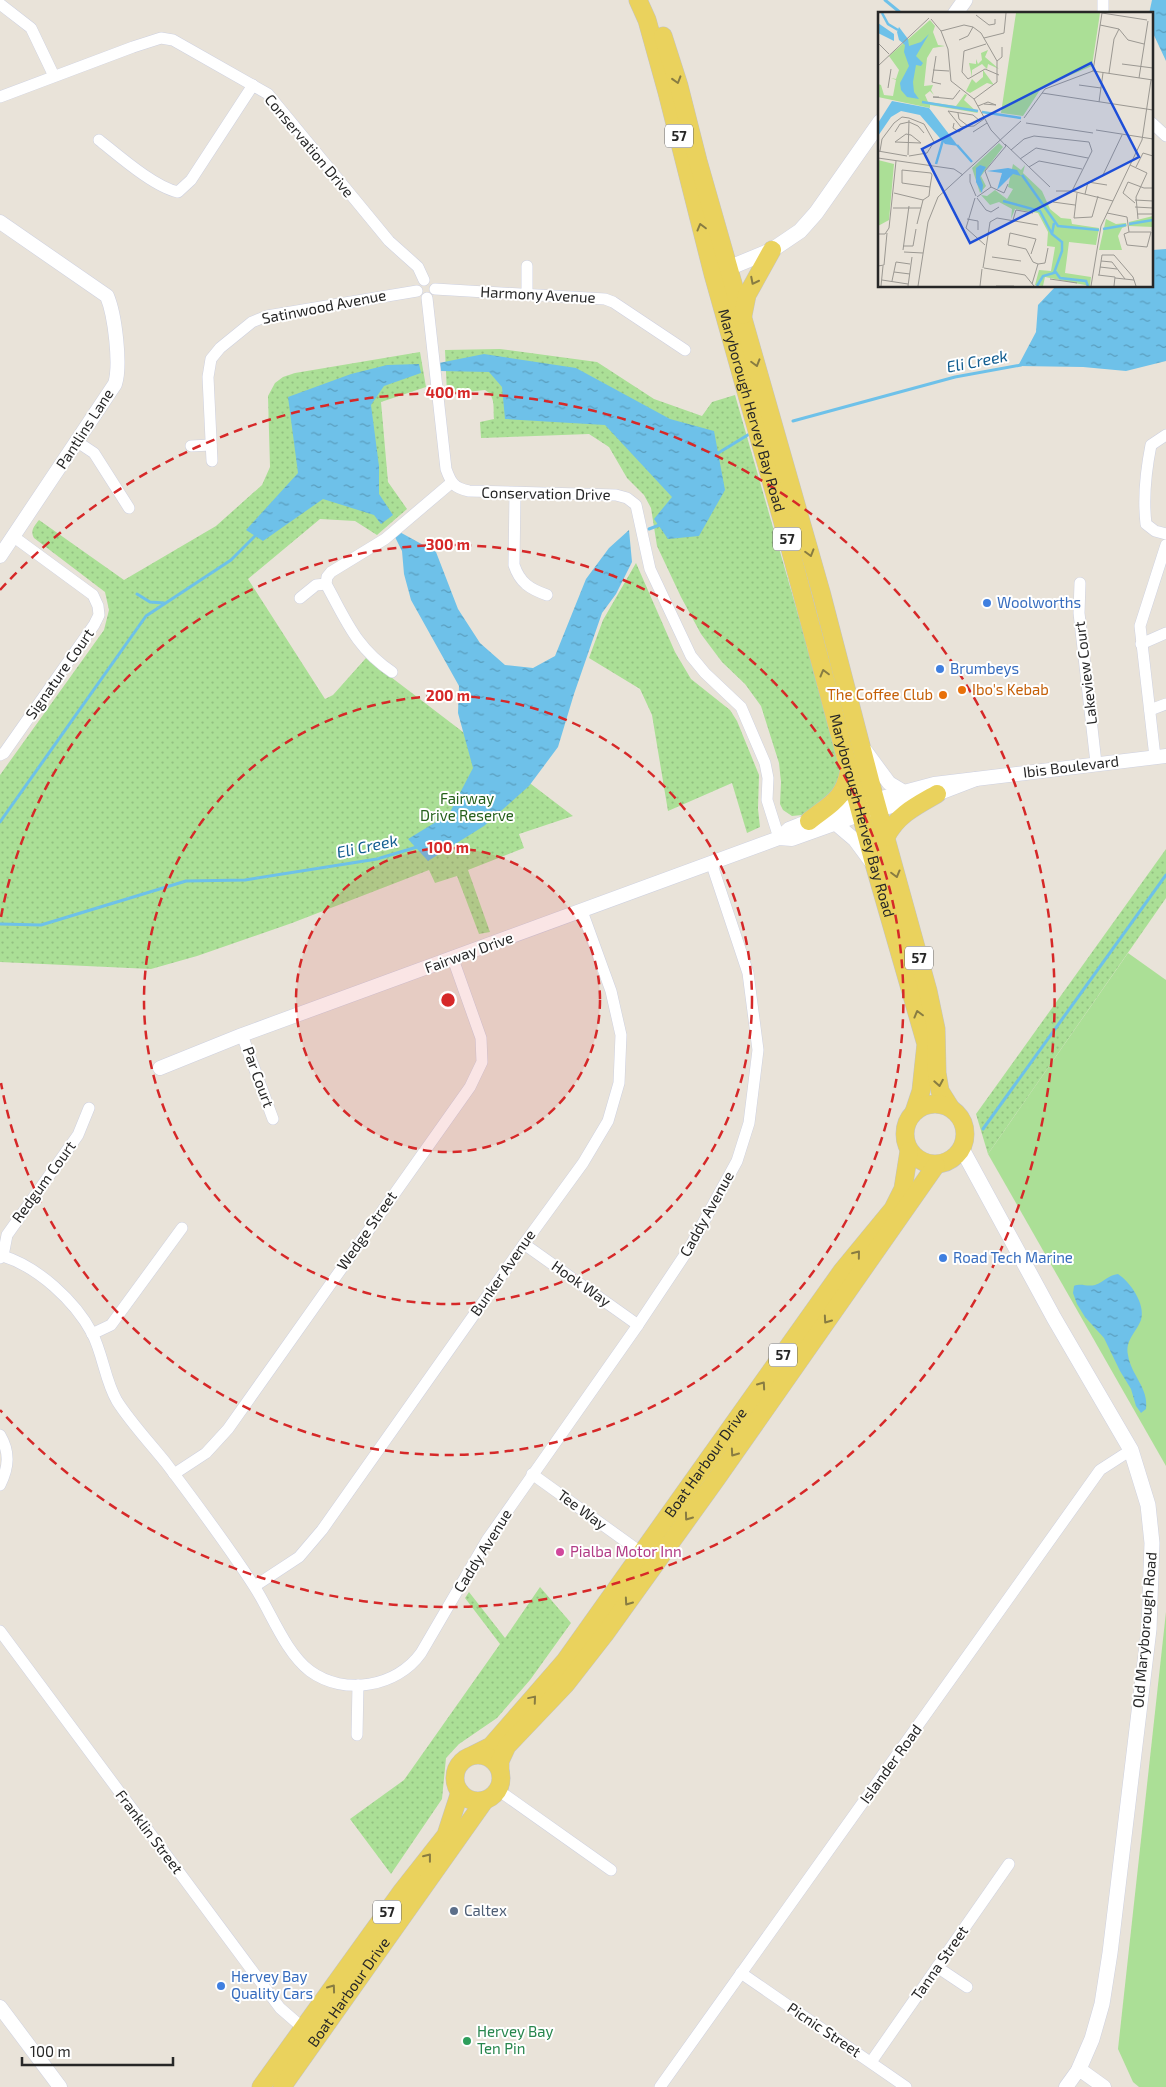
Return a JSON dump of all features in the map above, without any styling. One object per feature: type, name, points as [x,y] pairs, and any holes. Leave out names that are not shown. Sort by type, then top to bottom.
[{"type":"main road","name":"Maryborough Hervey Bay Road","points":[[638,0],[647,20],[721,272],[850,769],[886,837],[928,991],[936,1029],[937,1073],[940,1091],[950,1107]]},
{"type":"main road","name":"Maryborough Hervey Bay Road","points":[[651,0],[679,86],[698,161],[721,272],[742,316],[813,565],[861,744],[875,867],[926,1044],[921,1090],[914,1112]]},
{"type":"main road","points":[[956,12],[965,0]]},
{"type":"main road","points":[[721,272],[772,250],[800,231],[816,213],[878,125]]},
{"type":"main road","points":[[742,316],[747,295],[772,250]]},
{"type":"main road","points":[[809,821],[841,796],[846,786],[850,769]]},
{"type":"main road","points":[[886,837],[897,819],[911,808],[937,794]]},
{"type":"main road","points":[[914,1112],[932,1104],[950,1107]]},
{"type":"main road","name":"57","points":[[936,1166],[953,1160],[962,1149],[966,1132],[961,1117],[950,1107]]},
{"type":"main road","name":"57","points":[[909,1151],[905,1139],[907,1124],[914,1112]]},
{"type":"main road","name":"Old Maryborough Road","points":[[962,1149],[1054,1318],[1131,1450],[1148,1505],[1152,1543],[1149,1628],[1110,1953],[1102,2004],[1092,2039],[1079,2069]]},
{"type":"main road","points":[[909,1151],[921,1162],[936,1166]]},
{"type":"main road","name":"Boat Harbour Drive","points":[[500,1770],[500,1761],[508,1746],[566,1684],[605,1634],[649,1558],[842,1271],[893,1209],[903,1189],[909,1151]]},
{"type":"main road","name":"Boat Harbour Drive","points":[[473,1755],[491,1746],[525,1709],[717,1478],[936,1166]]},
{"type":"main road","points":[[473,1755],[489,1757],[500,1770]]},
{"type":"main road","name":"57","points":[[460,1792],[456,1783],[456,1773],[464,1760],[473,1755]]},
{"type":"main road","name":"57","points":[[491,1795],[501,1781],[500,1770]]},
{"type":"main road","points":[[460,1792],[469,1799],[491,1795]]},
{"type":"main road","name":"Boat Harbour Drive","points":[[261,2087],[402,1890],[446,1835],[460,1792]]},
{"type":"main road","name":"Boat Harbour Drive","points":[[282,2087],[491,1795]]},
{"type":"main road","points":[[294,2070],[303,2028],[318,2023],[349,1992]]},
{"type":"street","points":[[0,4],[31,28],[54,76]]},
{"type":"street","name":"Conservation Drive","points":[[0,97],[162,38],[172,40],[268,94],[389,241],[418,267],[424,280]]},
{"type":"street","points":[[99,140],[158,183],[178,192],[191,180],[253,85]]},
{"type":"street","points":[[1154,125],[1166,136]]},
{"type":"street","name":"Pantlins Lane","points":[[0,222],[107,296],[111,306],[117,376],[114,384],[0,556]]},
{"type":"street","points":[[527,266],[527,293]]},
{"type":"street","points":[[392,672],[370,656],[356,639],[326,584],[327,577],[331,572],[385,539],[451,483],[446,469],[431,294],[432,282],[424,280],[418,284],[417,291],[420,296],[431,294]]},
{"type":"street","name":"Satinwood Avenue","points":[[212,461],[208,377],[211,359],[220,348],[252,322],[267,316],[417,291]]},
{"type":"street","name":"Harmony Avenue","points":[[431,294],[527,293],[606,299],[685,350]]},
{"type":"street","points":[[1166,435],[1151,445],[1144,510],[1146,524],[1155,531],[1166,534]]},
{"type":"street","points":[[76,441],[94,453],[129,508]]},
{"type":"street","points":[[191,446],[211,445]]},
{"type":"street","name":"Conservation Drive","points":[[451,483],[460,490],[469,492],[616,495],[627,498],[636,505],[650,569],[691,656],[705,673],[742,707],[765,763],[768,778],[767,800],[779,838]]},
{"type":"street","points":[[515,493],[514,566],[517,576],[523,583],[547,595]]},
{"type":"street","name":"Signature Court","points":[[0,755],[29,720],[81,645],[99,615],[98,606],[93,595],[14,537]]},
{"type":"street","points":[[1161,757],[1150,710],[1140,626],[1163,563],[1166,545]]},
{"type":"street","name":"Lakeview Court","points":[[1080,583],[1079,614],[1096,764]]},
{"type":"street","points":[[300,598],[316,585],[326,584]]},
{"type":"street","points":[[1141,644],[1166,633]]},
{"type":"street","points":[[1150,710],[1166,704]]},
{"type":"street","points":[[861,744],[889,784],[904,792]]},
{"type":"street","name":"Ibis Boulevard","points":[[869,807],[904,792],[934,784],[1161,757]]},
{"type":"street","name":"Ibis Boulevard","points":[[869,807],[937,794],[976,779]]},
{"type":"street","name":"Fairway Drive","points":[[779,838],[792,839],[835,823],[869,807]]},
{"type":"street","name":"Fairway Drive","points":[[160,1068],[242,1035],[779,838],[789,829],[809,821],[869,807]]},
{"type":"street","points":[[835,823],[855,840],[875,867]]},
{"type":"street","name":"Caddy Avenue","points":[[2,1257],[19,1261],[66,1296],[92,1334],[116,1400],[174,1474],[255,1586],[296,1657],[311,1671],[334,1682],[358,1685],[378,1683],[395,1677],[414,1663],[486,1540],[638,1325],[690,1247],[737,1161],[749,1123],[758,1050],[748,973],[711,862]]},
{"type":"street","name":"Bunker Avenue","points":[[255,1586],[299,1557],[322,1530],[588,1155],[608,1121],[619,1084],[621,1036],[611,991],[582,911]]},
{"type":"street","name":"Wedge Street","points":[[174,1474],[206,1453],[228,1429],[470,1087],[482,1062],[482,1038],[453,959]]},
{"type":"street","name":"Par Court","points":[[242,1035],[273,1119]]},
{"type":"street","name":"Redgum Court","points":[[2,1257],[7,1235],[78,1135],[89,1108]]},
{"type":"street","points":[[92,1334],[111,1325],[182,1228]]},
{"type":"street","name":"Hook Way","points":[[524,1244],[638,1325]]},
{"type":"street","points":[[0,1435],[6,1445],[8,1463],[0,1485]]},
{"type":"street","name":"Islander Road","points":[[660,2087],[1100,1470],[1131,1450]]},
{"type":"street","name":"Tee Way","points":[[532,1474],[649,1558]]},
{"type":"street","name":"Franklin Street","points":[[0,1632],[280,2008],[303,2028]]},
{"type":"street","points":[[357,1735],[358,1685]]},
{"type":"street","points":[[491,1795],[611,1870]]},
{"type":"street","name":"Tanna Street","points":[[872,2062],[1008,1864]]},
{"type":"street","points":[[937,1967],[967,1987]]},
{"type":"street","name":"Picnic Street","points":[[741,1973],[906,2087]]},
{"type":"street","points":[[0,2007],[60,2087]]},
{"type":"street","points":[[1079,2069],[1104,2087]]},
{"type":"street","name":"Old Maryborough Road","points":[[1066,2087],[1079,2069]]},
{"type":"green space","points":[[500,349],[597,362],[654,399],[702,416],[712,402],[735,395],[841,764],[841,784],[811,814],[792,816],[783,810],[780,804],[781,782],[779,763],[761,706],[745,684],[722,662],[701,634],[657,546],[651,508],[644,495],[627,478],[609,447],[589,434],[481,438],[480,422],[494,419],[493,403],[489,393],[485,390],[447,394],[445,350]]},
{"type":"green space","name":"Fairway Drive Reserve","points":[[420,352],[426,387],[381,402],[388,482],[407,509],[377,535],[355,521],[320,519],[248,579],[325,699],[333,695],[366,658],[573,816],[519,834],[524,848],[468,870],[490,932],[479,934],[457,876],[435,883],[429,870],[292,923],[197,956],[151,969],[0,962],[0,775],[104,630],[109,610],[105,592],[34,538],[33,531],[36,524],[39,520],[124,580],[216,526],[262,485],[270,467],[268,396],[275,383],[283,377],[295,373]]},
{"type":"green space","points":[[636,563],[675,652],[691,679],[730,710],[737,721],[759,775],[758,809],[760,827],[747,833],[732,783],[668,811],[652,715],[640,689],[589,658],[603,620]]},
{"type":"green space","points":[[1166,849],[1166,898],[988,1154],[976,1114]]},
{"type":"green space","points":[[1128,953],[1166,980],[1166,1466],[988,1154]]},
{"type":"green space","points":[[540,1587],[571,1623],[530,1680],[497,1718],[459,1744],[446,1758],[442,1799],[391,1874],[350,1819],[404,1780],[500,1644],[465,1598],[469,1592],[505,1638]]},
{"type":"green space","points":[[1166,1612],[1166,2087],[1139,2087],[1133,2082],[1118,2049]]},
{"type":"water","points":[[1152,0],[1166,0],[1166,61],[1154,35],[1154,12],[1149,12]]},
{"type":"water","points":[[1166,249],[1166,361],[1126,371],[1083,367],[1018,366],[1036,332],[1038,305],[1054,288],[1154,288],[1154,250]]},
{"type":"water","points":[[484,354],[576,368],[670,419],[714,431],[725,490],[699,536],[668,539],[654,519],[672,497],[605,425],[505,419],[502,387],[489,372],[440,371],[439,363]]},
{"type":"water","points":[[419,364],[421,373],[384,386],[371,405],[379,466],[379,494],[393,515],[381,524],[374,515],[323,499],[263,541],[246,530],[298,473],[288,397],[351,374],[387,365]]},
{"type":"water","points":[[396,530],[436,552],[458,609],[480,643],[505,665],[533,668],[555,656],[586,579],[609,548],[629,530],[632,562],[616,594],[602,613],[558,747],[529,786],[484,826],[428,861],[408,839],[449,814],[473,768],[458,713],[459,686],[411,600],[404,574],[402,551],[393,533]]},
{"type":"water","points":[[1118,1274],[1132,1288],[1141,1307],[1141,1320],[1129,1341],[1127,1350],[1132,1369],[1145,1395],[1146,1409],[1141,1413],[1136,1406],[1131,1389],[1104,1338],[1085,1317],[1073,1293],[1074,1286],[1095,1285]]},
{"type":"waterway","points":[[885,0],[900,12]]},
{"type":"waterway","name":"Eli Creek","points":[[793,421],[955,377],[1021,365]]},
{"type":"waterway","name":"Eli Creek","points":[[715,455],[751,433]]},
{"type":"waterway","name":"Eli Creek","points":[[649,529],[662,524]]},
{"type":"waterway","points":[[0,822],[146,616],[231,560],[255,536]]},
{"type":"waterway","points":[[137,594],[150,602],[164,603]]},
{"type":"waterway","name":"Eli Creek","points":[[0,924],[41,925],[186,881],[245,880],[377,859],[417,847]]},
{"type":"waterway","points":[[983,1129],[1166,875]]},
{"type":"place","name":"Woolworths","points":[[987,603]]},
{"type":"place","name":"Brumbeys","points":[[940,669]]},
{"type":"place","name":"Ibo's Kebab","points":[[962,690]]},
{"type":"place","name":"The Coffee Club","points":[[943,695]]},
{"type":"place","name":"Road Tech Marine","points":[[943,1258]]},
{"type":"place","name":"Pialba Motor Inn","points":[[560,1552]]},
{"type":"place","name":"Caltex","points":[[454,1911]]},
{"type":"place","name":"Hervey Bay Quality Cars","points":[[221,1986]]},
{"type":"place","name":"Hervey Bay Ten Pin","points":[[467,2041]]}]
